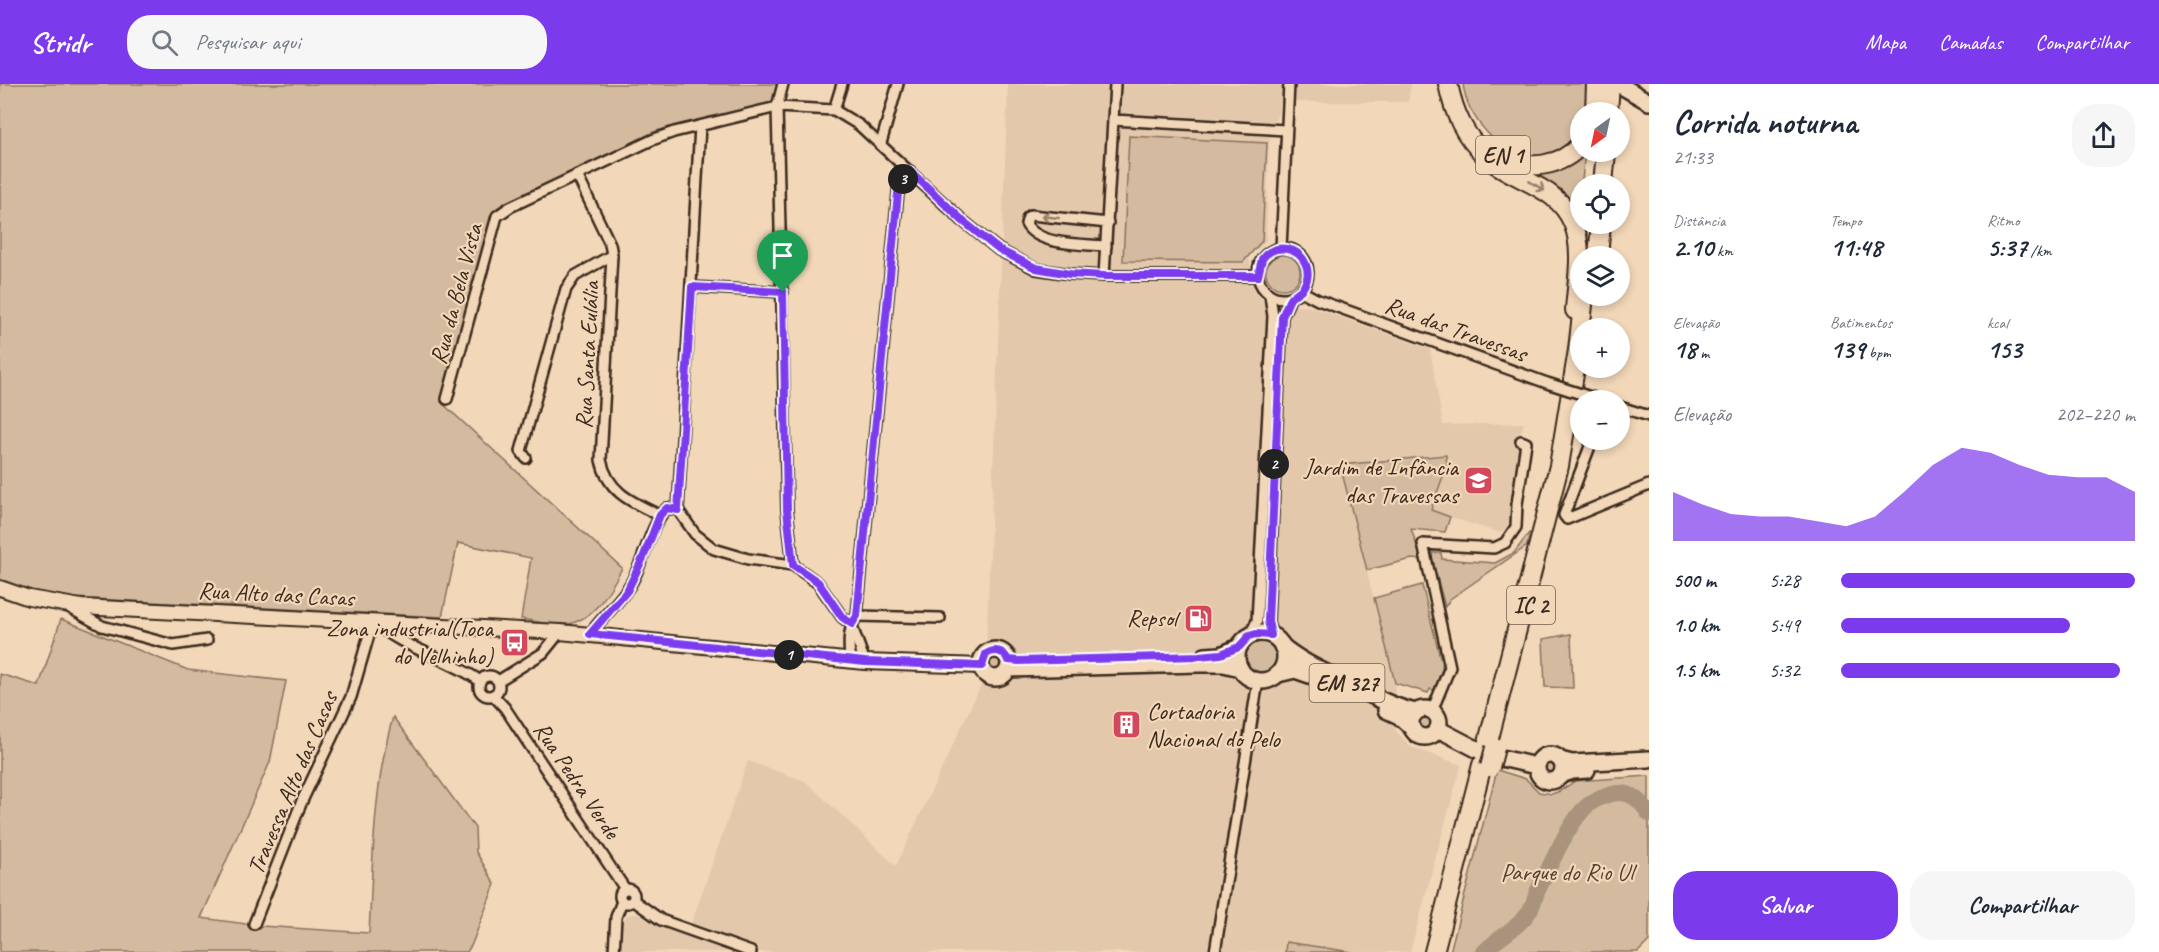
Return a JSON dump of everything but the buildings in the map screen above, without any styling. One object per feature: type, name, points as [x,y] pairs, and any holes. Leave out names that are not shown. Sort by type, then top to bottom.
[{"type":"highway","name":"EN 1","points":[[1448,84],[1453,108],[1465,132],[1487,157],[1557,200],[1574,224],[1578,257],[1579,318]]},
{"type":"highway","name":"EN 1","points":[[1458,84],[1462,105],[1473,126],[1493,148],[1506,158],[1523,164],[1541,165],[1557,162],[1570,155]]},
{"type":"highway","name":"IC 2","points":[[1434,952],[1491,747],[1578,378]]},
{"type":"highway","name":"IC 2","points":[[1442,952],[1486,766]]},
{"type":"main road","points":[[1618,84],[1649,102]]},
{"type":"main road","name":"Rua Alto das Casas","points":[[0,588],[29,598],[65,605],[560,632],[850,661],[982,666]]},
{"type":"main road","points":[[1008,664],[1221,654],[1263,633],[1271,635]]},
{"type":"main road","name":"EM 327","points":[[1271,635],[1295,657],[1404,710],[1424,711]]},
{"type":"main road","points":[[1244,642],[1237,654],[1240,668],[1245,674],[1258,681]]},
{"type":"main road","name":"EM 327","points":[[1278,674],[1285,662],[1282,646]]},
{"type":"main road","points":[[982,666],[986,654],[994,650],[1003,652],[1008,664]]},
{"type":"main road","points":[[1008,664],[1224,664],[1240,668]]},
{"type":"main road","name":"EM 327","points":[[1258,681],[1295,670],[1312,675],[1399,716],[1411,727],[1415,735],[1424,738],[1432,736],[1438,729]]},
{"type":"main road","points":[[1424,711],[1439,721],[1438,729],[1488,755],[1536,766],[1538,774],[1547,781],[1555,780],[1560,767]]},
{"type":"main road","name":"EM 327","points":[[1411,727],[1411,718],[1424,711]]},
{"type":"main road","points":[[1560,767],[1572,763],[1649,759]]},
{"type":"main road","points":[[1560,767],[1573,771],[1649,767]]},
{"type":"street","points":[[783,84],[777,107],[787,510],[793,565]]},
{"type":"street","points":[[842,84],[834,110],[859,125],[881,143],[963,221],[999,250],[1036,268],[1070,274],[1104,276],[1258,276]]},
{"type":"street","points":[[881,143],[898,84]]},
{"type":"street","points":[[1104,276],[1115,84]]},
{"type":"street","points":[[1281,248],[1289,84]]},
{"type":"street","name":"Rua da Bela Vista","points":[[447,399],[497,216],[510,207],[652,140],[777,107],[834,110]]},
{"type":"street","points":[[1113,120],[1286,130]]},
{"type":"street","points":[[700,126],[678,510],[695,534],[714,549],[748,559],[793,565],[818,582],[842,617],[854,620],[940,618]]},
{"type":"street","points":[[850,661],[848,636],[854,620],[899,183],[910,171]]},
{"type":"street","name":"Rua Santa Eulália","points":[[577,175],[610,244],[612,255],[601,460],[604,473],[612,486],[627,499],[660,515]]},
{"type":"street","points":[[1106,246],[1062,243],[1035,233],[1026,224],[1031,215],[1108,223]]},
{"type":"street","points":[[1281,248],[1296,252],[1306,263],[1307,278],[1301,291],[1291,297],[1279,298],[1263,289],[1258,276],[1262,259],[1270,251],[1281,248]]},
{"type":"street","points":[[526,458],[521,451],[566,289],[575,276],[612,255]]},
{"type":"street","points":[[692,287],[783,292]]},
{"type":"street","name":"Rua das Travessas","points":[[1301,291],[1318,300],[1570,390]]},
{"type":"street","points":[[1244,642],[1257,621],[1273,316],[1270,295]]},
{"type":"street","points":[[1271,635],[1268,621],[1282,317],[1291,297]]},
{"type":"street","points":[[1630,410],[1649,416]]},
{"type":"street","points":[[1424,711],[1450,667],[1423,544],[1494,548],[1505,543],[1516,527],[1526,443],[1521,441]]},
{"type":"street","points":[[1589,450],[1564,515],[1567,519],[1649,485]]},
{"type":"street","points":[[590,634],[627,591],[660,515],[667,508],[678,510]]},
{"type":"street","points":[[65,605],[102,626],[150,640],[173,645],[207,639]]},
{"type":"street","points":[[854,620],[865,662]]},
{"type":"street","points":[[373,621],[384,632],[464,670],[480,681]]},
{"type":"street","name":"Travessa Alto das Casas","points":[[254,924],[302,801],[351,697],[373,621]]},
{"type":"street","points":[[498,681],[543,653],[560,632]]},
{"type":"street","points":[[490,675],[498,681],[498,691],[493,695],[483,694],[479,688],[484,676],[490,675]]},
{"type":"street","points":[[1215,952],[1258,681]]},
{"type":"street","name":"Rua Pedra Verde","points":[[493,695],[505,708],[625,889]]},
{"type":"street","points":[[614,952],[616,917],[622,901],[621,893],[625,889],[633,892],[633,900]]},
{"type":"street","points":[[622,901],[628,903],[633,900]]},
{"type":"street","points":[[633,900],[661,920],[751,952]]},
{"type":"shaded area","points":[[1008,84],[1411,84],[1408,102],[1281,102],[1269,143],[1266,241],[1249,257],[1254,289],[1267,305],[1312,307],[1430,349],[1443,425],[1524,423],[1516,446],[1522,448],[1515,496],[1509,509],[1511,517],[1508,528],[1500,533],[1431,511],[1447,465],[1446,455],[1340,465],[1395,683],[1394,729],[1411,747],[1461,765],[1410,952],[1352,952],[1287,942],[1285,952],[620,952],[621,922],[629,914],[638,914],[655,924],[687,936],[748,761],[805,781],[896,866],[983,681],[985,681]]},
{"type":"green space","points":[[0,84],[779,84],[772,103],[656,131],[498,207],[491,216],[441,402],[622,568],[601,602],[586,616],[568,624],[521,619],[531,558],[458,543],[442,617],[75,598],[28,590],[0,581]]},
{"type":"green space","points":[[1463,84],[1588,84],[1587,102],[1570,102],[1570,146],[1537,157],[1508,149],[1486,132],[1471,109]]},
{"type":"green space","points":[[1129,136],[1267,143],[1262,241],[1243,262],[1123,261]]},
{"type":"green space","points":[[1570,156],[1570,162],[1584,162],[1583,174],[1570,174],[1570,211],[1527,169]]},
{"type":"green space","points":[[1283,255],[1295,260],[1300,272],[1295,284],[1283,289],[1271,284],[1266,272],[1271,260]]},
{"type":"green space","points":[[1446,455],[1447,465],[1431,510],[1450,517],[1445,532],[1411,529],[1422,560],[1412,559],[1367,570],[1340,465]]},
{"type":"green space","points":[[1529,533],[1527,546],[1450,599],[1445,607],[1432,553],[1441,553],[1442,559],[1495,563],[1514,553]]},
{"type":"green space","points":[[1422,585],[1440,657],[1443,657],[1442,670],[1434,690],[1430,689],[1428,693],[1395,683],[1374,598]]},
{"type":"green space","points":[[61,619],[188,670],[286,681],[270,762],[201,918],[261,926],[369,933],[373,851],[381,770],[393,717],[475,828],[476,852],[495,884],[467,952],[0,952],[0,674],[39,686]]},
{"type":"green space","points":[[1571,634],[1573,688],[1545,687],[1543,639]]},
{"type":"green space","points":[[1261,640],[1273,645],[1278,657],[1273,669],[1261,674],[1249,669],[1244,657],[1249,645]]},
{"type":"green space","points":[[993,657],[999,657],[1004,665],[1002,671],[993,673],[988,668],[988,662]]},
{"type":"green space","points":[[1425,716],[1433,724],[1425,732],[1417,724]]},
{"type":"green space","points":[[1547,759],[1553,759],[1557,766],[1553,773],[1547,773],[1543,769],[1543,763]]},
{"type":"green space","name":"Parque do Rio Ul","points":[[1497,770],[1526,779],[1539,792],[1552,794],[1575,781],[1649,776],[1649,941],[1638,952],[1450,952]]},
{"type":"green space","points":[[1286,942],[1352,952],[1285,952]]},
{"type":"waterway","points":[[1484,952],[1529,912],[1566,834],[1587,806],[1605,796],[1624,793],[1638,800],[1649,814]]},
{"type":"place","name":"Jardim de Infância das Travessas","points":[[1479,481]]},
{"type":"place","name":"Repsol","points":[[1198,618]]},
{"type":"place","name":"Zona industrial(Toca do Velhinho)","points":[[514,642]]},
{"type":"place","name":"Cortadoria Nacional do Pelo","points":[[1126,725]]},
{"type":"route","points":[[910,171],[963,221],[999,250],[1036,268],[1070,274],[1104,276],[1258,276],[1259,264],[1270,251],[1281,248],[1296,252],[1306,263],[1308,273],[1304,288],[1291,297],[1282,317],[1268,621],[1271,635],[1263,633],[1249,636],[1239,647],[1221,654],[1199,656],[1019,661],[1008,660],[1003,652],[994,650],[983,657],[982,666],[865,662],[590,634],[627,591],[660,515],[667,508],[678,510],[692,287],[783,292],[787,510],[793,565],[818,582],[842,617],[852,624],[857,616],[899,183],[910,171]]}]
